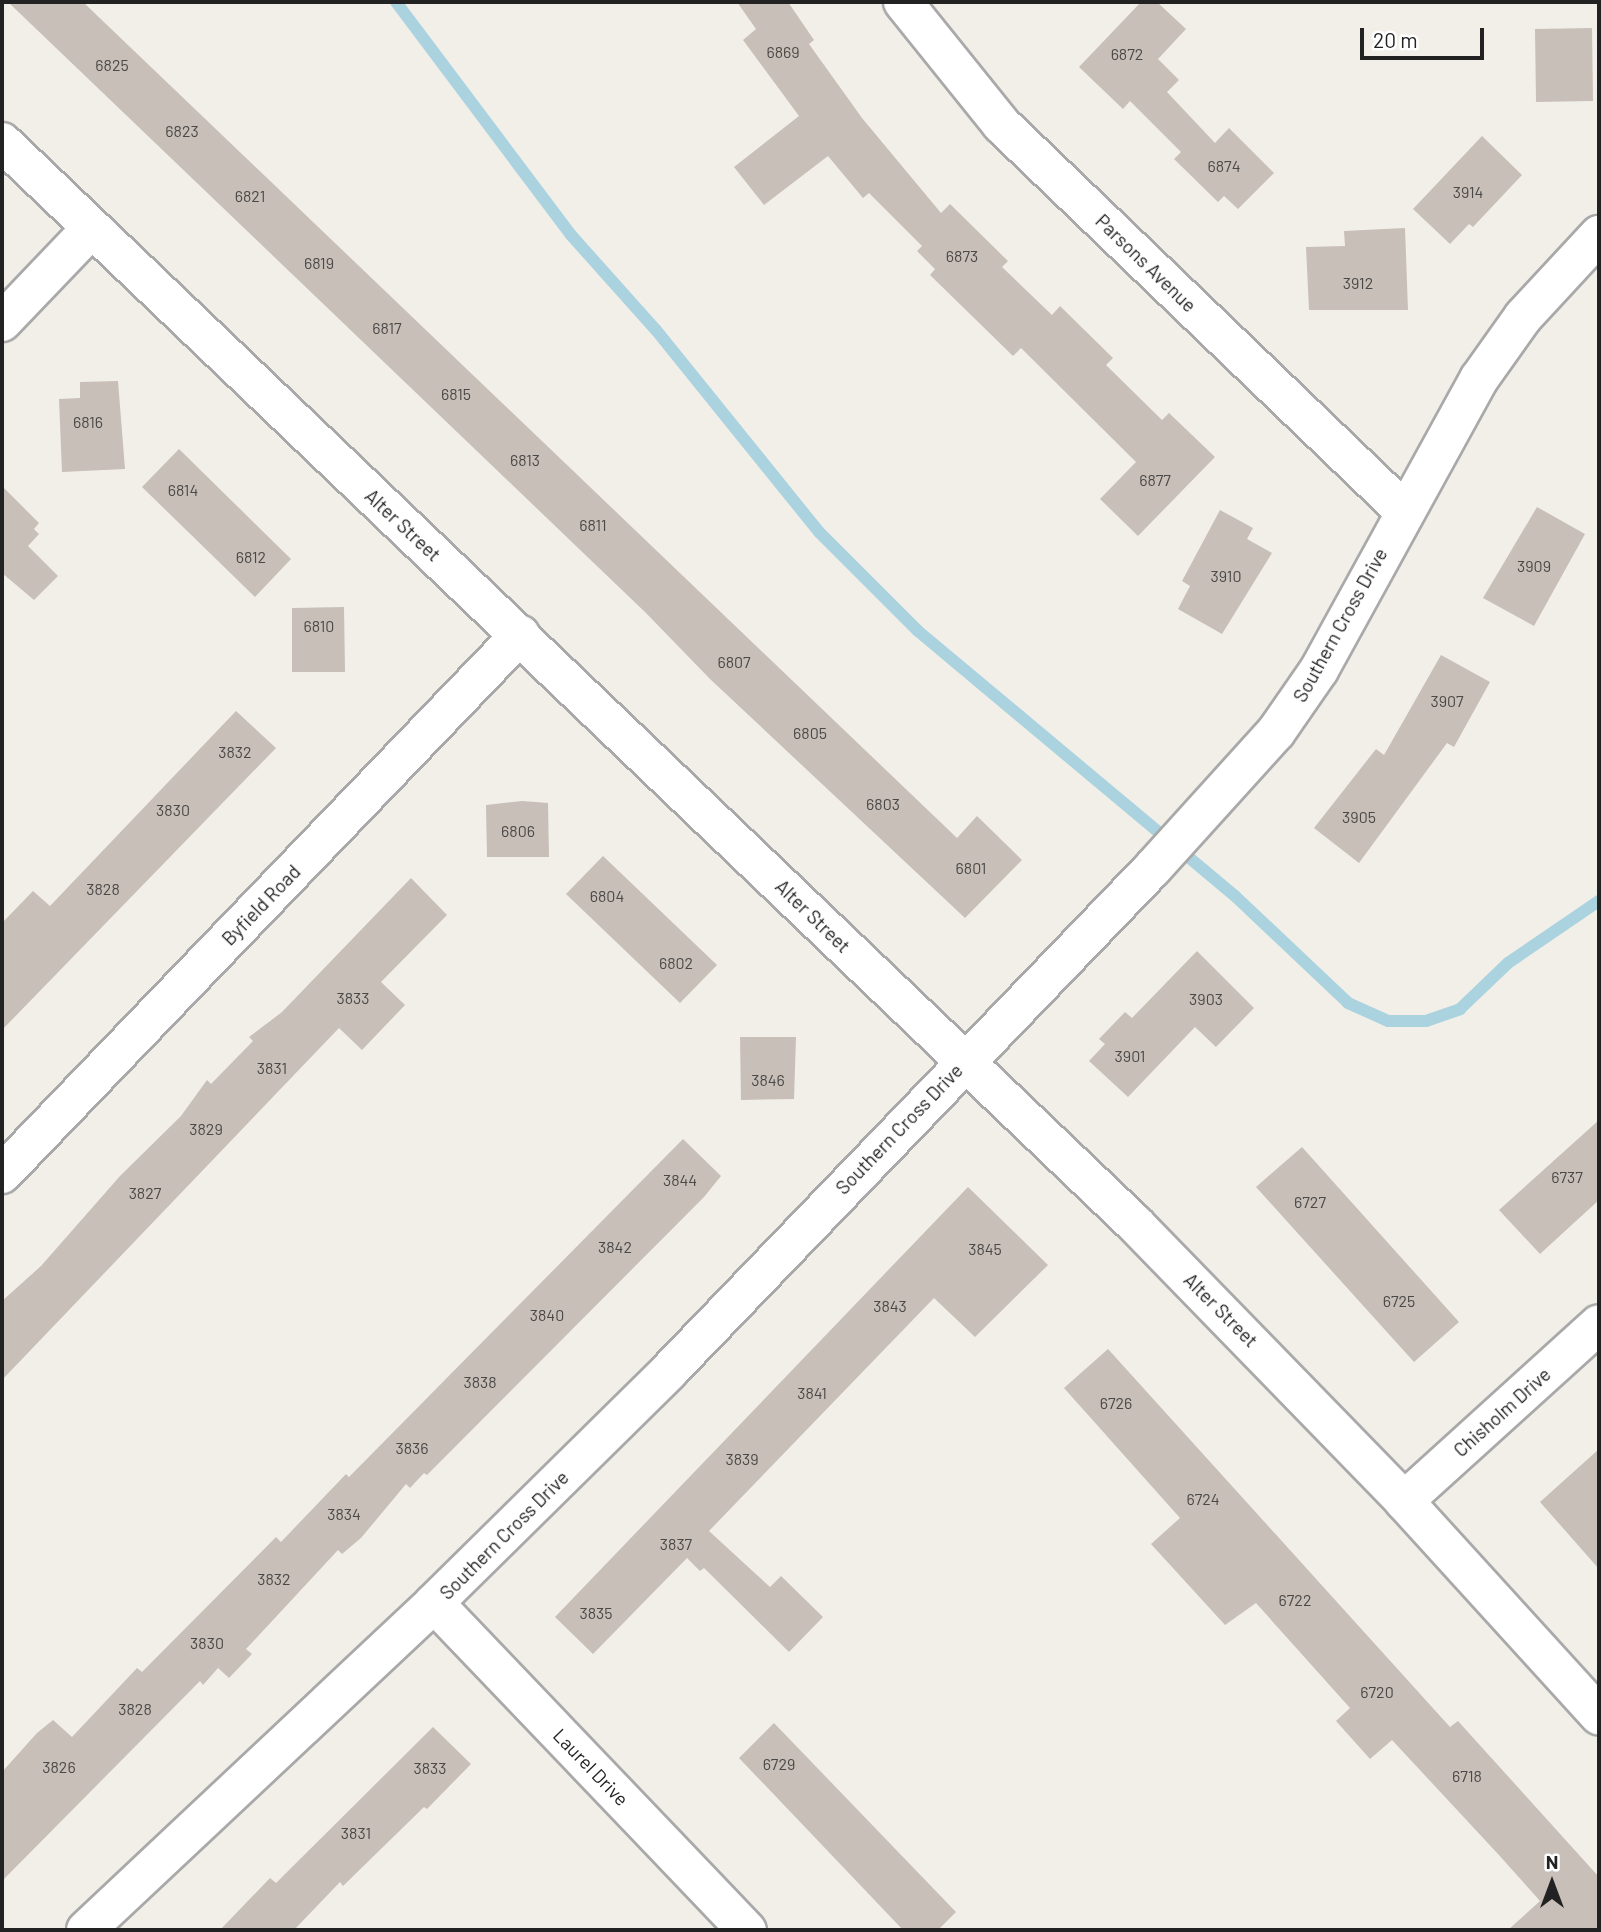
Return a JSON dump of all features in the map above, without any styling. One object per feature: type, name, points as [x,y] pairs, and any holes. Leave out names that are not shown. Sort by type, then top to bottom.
[{"type":"street","name":"Parsons Avenue","points":[[903,2],[1002,125],[1403,510]]},
{"type":"street","name":"Alter Street","points":[[2,142],[964,1060],[1258,1347],[1404,1501],[1599,1715]]},
{"type":"street","points":[[2,322],[91,229]]},
{"type":"street","name":"Southern Cross Drive","points":[[86,1930],[434,1603],[669,1371],[964,1060],[1152,869],[1276,732],[1319,670],[1403,510],[1479,379],[1523,317],[1599,235]]},
{"type":"street","name":"Byfield Road","points":[[2,1174],[520,635]]},
{"type":"street","name":"Chisholm Drive","points":[[1404,1501],[1599,1324]]},
{"type":"street","name":"Laurel Drive","points":[[434,1603],[747,1930]]},
{"type":"building","points":[[8,2],[83,2],[957,838],[977,816],[1022,860],[965,918],[710,679],[646,613]]},
{"type":"building","points":[[737,2],[788,2],[814,40],[809,44],[862,118],[941,213],[950,204],[1008,261],[1002,267],[1052,315],[1060,306],[1113,358],[1106,365],[1162,420],[1169,413],[1215,457],[1138,536],[1100,499],[1136,462],[1021,348],[1013,356],[930,275],[935,269],[917,251],[922,246],[869,193],[863,198],[828,156],[764,205],[734,167],[799,116],[743,40],[756,29]]},
{"type":"building","points":[[1141,2],[1157,2],[1186,29],[1158,59],[1179,80],[1167,92],[1215,143],[1229,128],[1274,173],[1238,209],[1224,196],[1218,202],[1174,159],[1181,152],[1130,101],[1123,109],[1079,67]]},
{"type":"building","points":[[1592,28],[1593,101],[1536,102],[1535,29]]},
{"type":"building","points":[[1482,136],[1522,175],[1473,227],[1469,224],[1450,244],[1413,209]]},
{"type":"building","points":[[1405,228],[1408,310],[1309,310],[1306,247],[1345,246],[1344,231]]},
{"type":"building","points":[[118,381],[125,469],[62,472],[59,399],[80,398],[80,382]]},
{"type":"building","points":[[179,449],[291,559],[255,597],[142,487]]},
{"type":"building","points":[[2,486],[39,523],[34,529],[39,534],[28,546],[58,576],[34,600],[2,573]]},
{"type":"building","points":[[1537,507],[1585,534],[1534,626],[1483,598]]},
{"type":"building","points":[[1220,510],[1253,528],[1247,539],[1272,553],[1222,634],[1178,609],[1190,586],[1182,581]]},
{"type":"building","points":[[344,607],[345,672],[292,672],[292,608]]},
{"type":"building","points":[[1441,655],[1490,682],[1454,747],[1447,743],[1359,863],[1314,828],[1376,749],[1384,755]]},
{"type":"building","points":[[236,711],[276,748],[2,1030],[2,923],[33,891],[50,906]]},
{"type":"building","points":[[522,801],[548,803],[549,857],[487,857],[486,805]]},
{"type":"building","points":[[603,856],[717,965],[680,1003],[566,894]]},
{"type":"building","points":[[411,878],[447,915],[381,982],[405,1005],[362,1050],[339,1028],[2,1380],[2,1301],[41,1266],[120,1176],[181,1116],[207,1080],[211,1084],[253,1041],[249,1037],[282,1012]]},
{"type":"building","points":[[1197,951],[1254,1008],[1216,1047],[1195,1027],[1128,1097],[1089,1061],[1105,1044],[1099,1039],[1125,1012],[1132,1018]]},
{"type":"building","points":[[740,1037],[796,1037],[794,1099],[741,1100]]},
{"type":"building","points":[[1599,1120],[1599,1200],[1540,1254],[1499,1210]]},
{"type":"building","points":[[683,1139],[721,1176],[704,1197],[427,1475],[424,1473],[410,1488],[406,1484],[361,1538],[342,1554],[338,1550],[246,1649],[252,1654],[229,1678],[218,1668],[203,1685],[200,1681],[2,1881],[2,1772],[37,1733],[53,1720],[72,1737],[137,1668],[142,1672],[276,1537],[281,1542],[346,1474],[349,1477]]},
{"type":"building","points":[[1302,1147],[1459,1322],[1414,1362],[1256,1187]]},
{"type":"building","points":[[968,1187],[1048,1265],[975,1337],[934,1298],[709,1531],[770,1587],[781,1576],[823,1617],[789,1652],[704,1568],[700,1571],[687,1558],[593,1654],[555,1617]]},
{"type":"building","points":[[1108,1349],[1450,1727],[1458,1721],[1599,1877],[1599,1930],[1508,1930],[1540,1901],[1498,1854],[1392,1740],[1370,1759],[1336,1721],[1350,1708],[1256,1603],[1225,1625],[1151,1544],[1180,1518],[1064,1388]]},
{"type":"building","points":[[1599,1449],[1599,1569],[1540,1502]]},
{"type":"building","points":[[774,1723],[956,1912],[938,1930],[903,1930],[739,1758]]},
{"type":"building","points":[[433,1727],[471,1764],[427,1809],[424,1807],[343,1886],[340,1882],[294,1930],[220,1930],[270,1878],[276,1883]]},
{"type":"waterway","points":[[396,2],[571,235],[656,330],[819,532],[918,631],[1235,896],[1348,1003],[1388,1021],[1426,1021],[1460,1009],[1508,963],[1599,901]]}]
